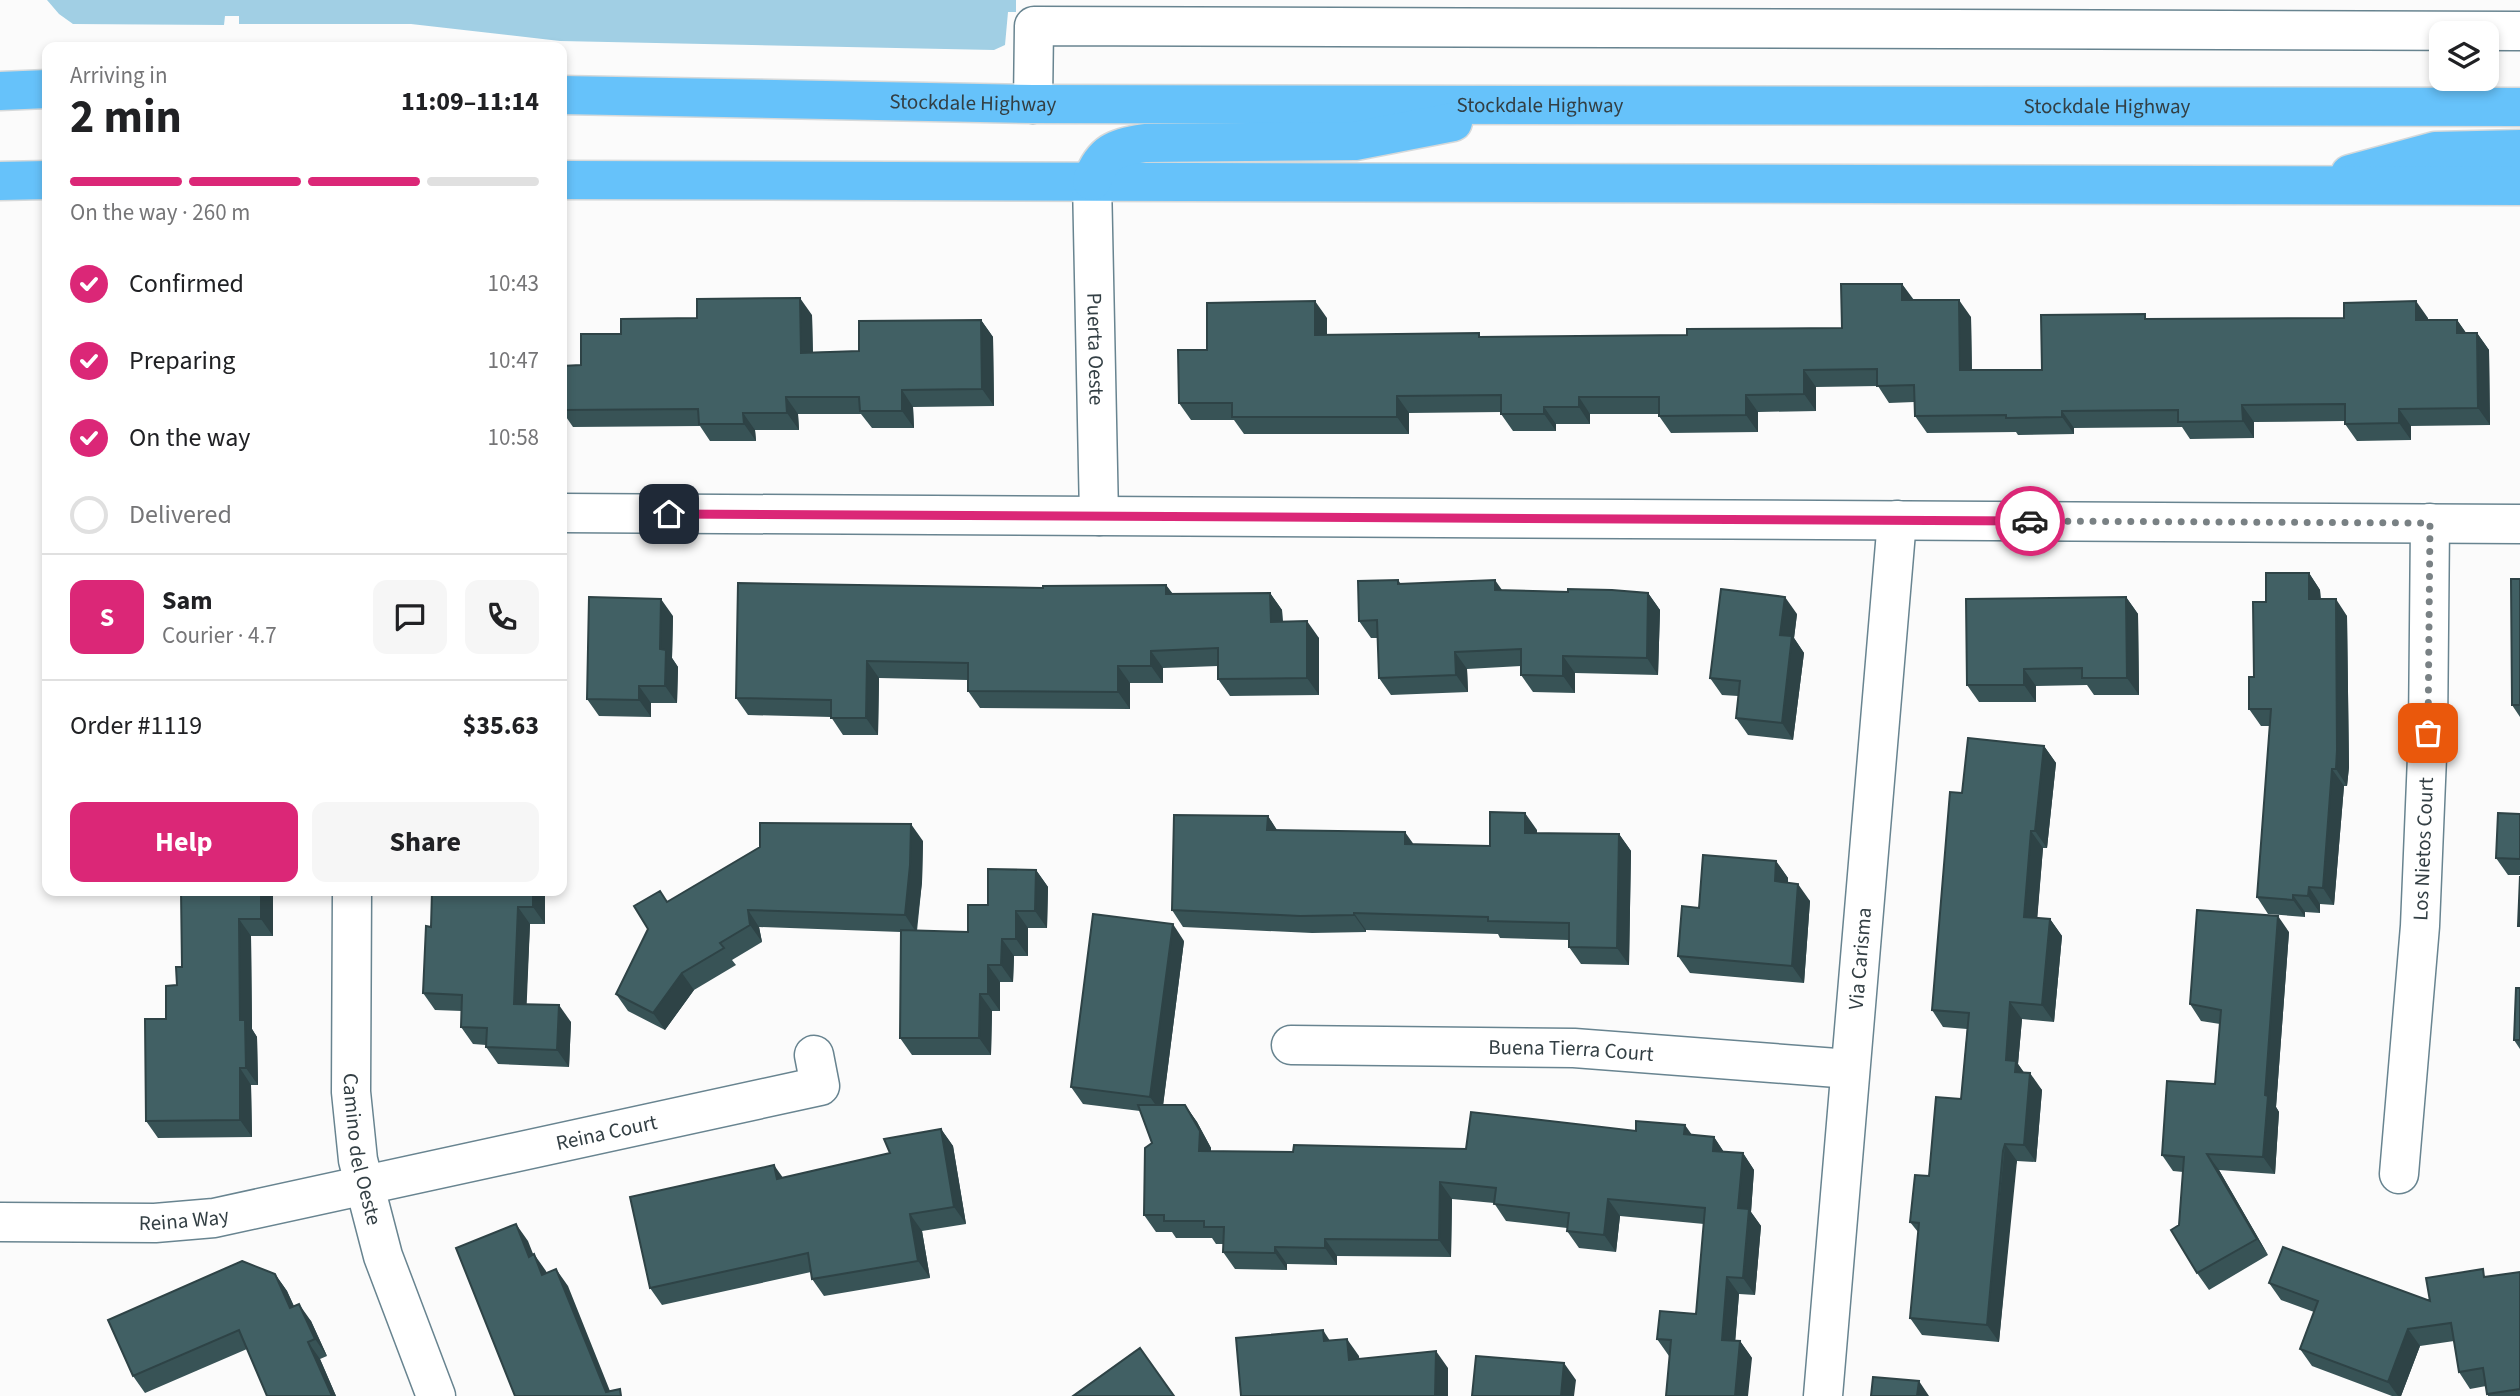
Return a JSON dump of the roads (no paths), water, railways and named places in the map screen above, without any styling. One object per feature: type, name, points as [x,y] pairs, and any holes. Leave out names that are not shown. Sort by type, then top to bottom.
[{"type":"main road","points":[[0,90],[42,89]]},
{"type":"main road","name":"Stockdale Highway","points":[[567,95],[1033,104],[2520,107]]},
{"type":"main road","points":[[1092,181],[1098,165],[1109,153],[1128,145],[1355,141],[1527,107]]},
{"type":"main road","points":[[2308,187],[2435,151],[2520,149]]},
{"type":"main road","points":[[0,181],[42,180]]},
{"type":"main road","points":[[567,180],[2520,186]]},
{"type":"street","points":[[1033,104],[1034,13],[2520,31]]},
{"type":"street","name":"Puerta Oeste","points":[[1092,181],[1099,516]]},
{"type":"street","points":[[567,513],[2520,524]]},
{"type":"street","name":"Via Carisma","points":[[1823,1396],[1897,520]]},
{"type":"street","name":"Los Nietos Court","points":[[2399,1174],[2421,912],[2428,733],[2430,523]]},
{"type":"street","name":"Camino del Oeste","points":[[352,896],[351,1092],[363,1186],[383,1256],[436,1396]]},
{"type":"street","name":"Buena Tierra Court","points":[[1291,1045],[1574,1048],[1850,1069]]},
{"type":"street","name":"Reina Court","points":[[363,1186],[820,1086],[814,1055]]},
{"type":"street","name":"Reina Way","points":[[0,1223],[155,1223],[214,1218],[363,1186]]}]
